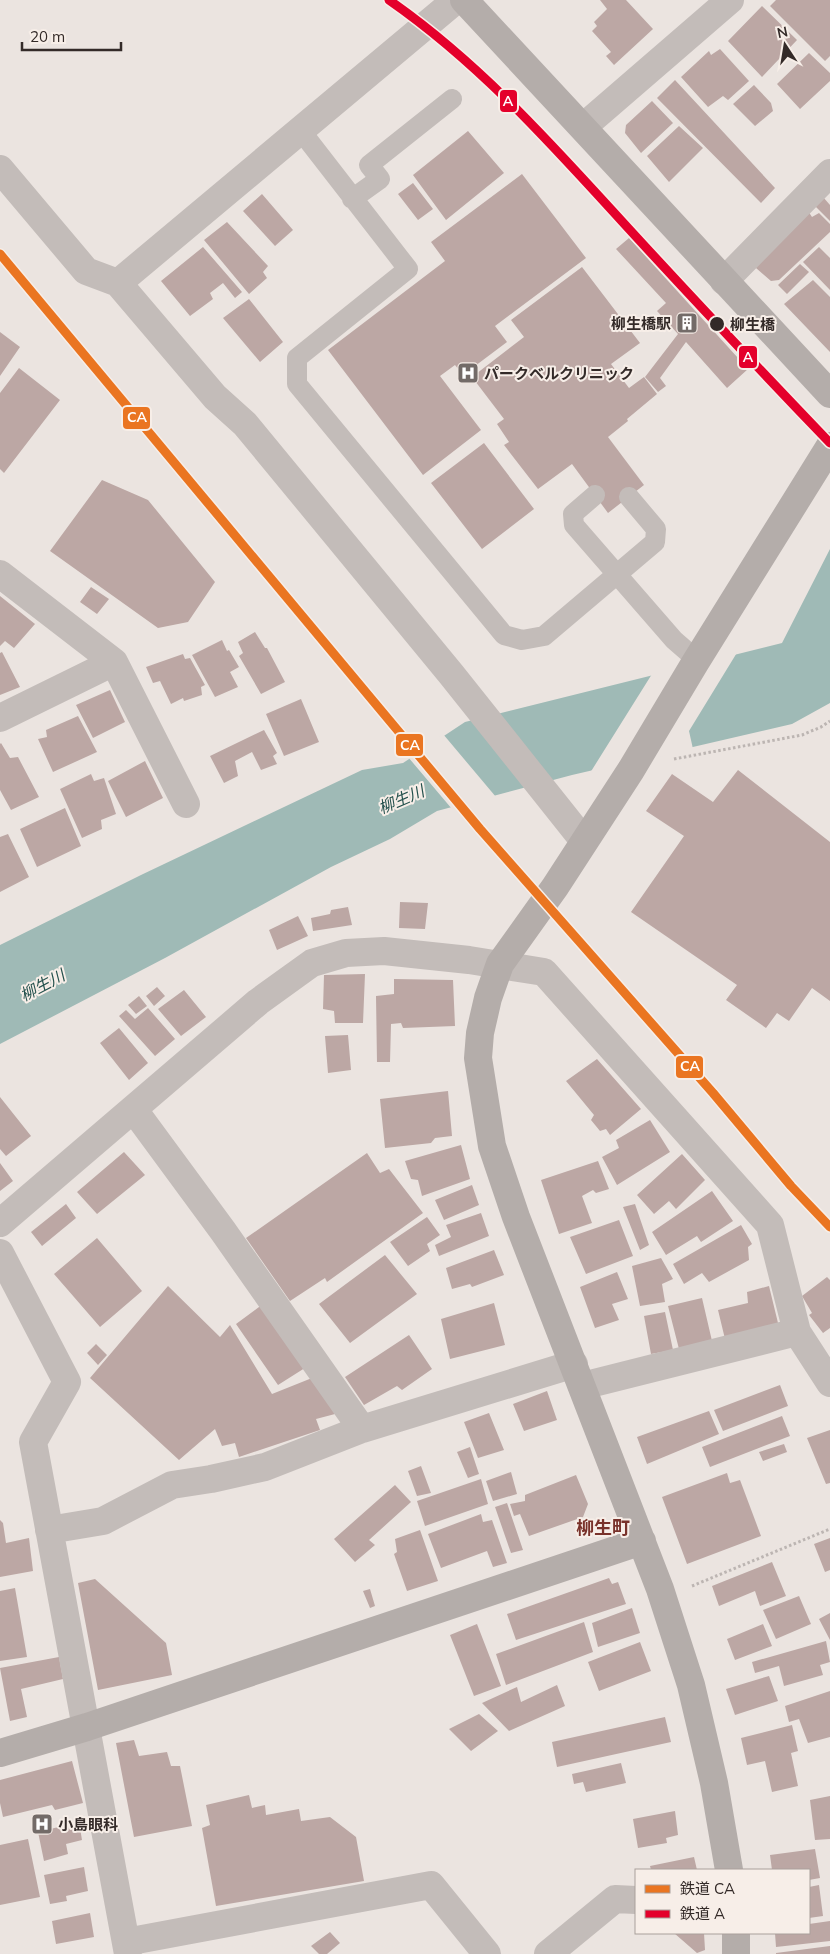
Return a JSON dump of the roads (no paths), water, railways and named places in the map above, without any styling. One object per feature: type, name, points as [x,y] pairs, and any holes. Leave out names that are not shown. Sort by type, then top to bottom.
[{"type":"street","points":[[118,283],[456,0]]},
{"type":"street","points":[[464,0],[830,394]]},
{"type":"street","points":[[583,127],[730,0]]},
{"type":"street","points":[[0,168],[86,271],[118,283],[215,396],[245,424],[584,841]]},
{"type":"street","points":[[724,281],[830,172]]},
{"type":"street","points":[[729,1869],[714,1783],[691,1685],[663,1597],[516,1217],[492,1146],[478,1058],[480,1033],[488,998],[500,964],[555,887],[632,769],[830,446]]},
{"type":"street","points":[[0,574],[114,662],[186,804]]},
{"type":"street","points":[[0,718],[114,662]]},
{"type":"street","points":[[0,1223],[258,1002],[312,963],[346,953],[384,951],[500,964],[544,972],[770,1225],[797,1332],[830,1382]]},
{"type":"street","points":[[134,1110],[223,1231],[362,1428]]},
{"type":"street","points":[[0,1253],[67,1382],[33,1442],[127,1948],[431,1885],[487,1954]]},
{"type":"street","points":[[49,1530],[103,1521],[172,1485],[211,1479],[265,1467],[362,1428],[578,1375],[797,1332]]},
{"type":"street","points":[[0,1753],[87,1727],[642,1542]]},
{"type":"street","points":[[548,1954],[615,1899],[635,1900]]},
{"type":"street","points":[[736,1934],[736,1954]]},
{"type":"lane","points":[[352,199],[380,179],[369,165],[452,99]]},
{"type":"lane","points":[[301,131],[408,269],[297,358],[298,384],[504,635],[522,640],[544,636],[656,542],[656,529],[629,497]]},
{"type":"lane","points":[[595,495],[573,514],[574,524],[674,640],[696,662]]},
{"type":"water","name":"柳生川","points":[[830,549],[830,703],[792,724],[572,775],[437,811],[390,839],[331,867],[165,958],[0,1044],[0,945],[141,875],[362,770],[403,763],[465,722],[782,643]]},
{"type":"rail line","name":"A","points":[[389,0],[455,51],[544,137],[830,443]]},
{"type":"rail line","name":"CA","points":[[0,254],[480,829],[713,1093],[791,1186],[830,1227]]},
{"type":"place","name":"柳生橋駅","points":[[687,323]]},
{"type":"place","name":"柳生橋","points":[[717,324]]},
{"type":"place","name":"パークベルクリニック","points":[[468,373]]},
{"type":"place","name":"小島眼科","points":[[42,1824]]},
{"type":"district","name":"柳生町","points":[[603,1527]]}]
